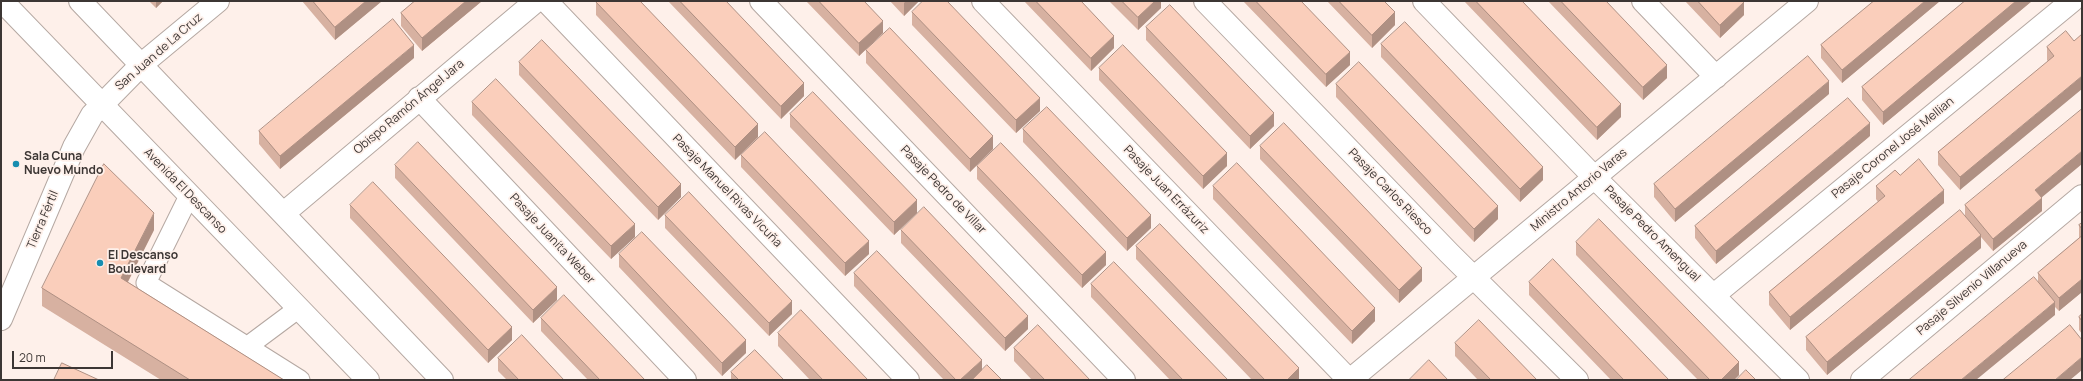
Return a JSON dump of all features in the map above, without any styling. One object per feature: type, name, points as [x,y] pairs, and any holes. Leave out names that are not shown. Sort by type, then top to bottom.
[{"type":"street","name":"Avenida El Descanso","points":[[2,1],[368,380]]},
{"type":"street","points":[[80,1],[142,64],[442,380]]},
{"type":"street","name":"San Juan de La Cruz","points":[[101,104],[142,64],[218,1]]},
{"type":"street","name":"Obispo Ramón Ángel Jara","points":[[284,213],[536,1]]},
{"type":"street","name":"Pasaje Manuel Rivas Vicuña","points":[[546,1],[908,380]]},
{"type":"street","name":"Pasaje Pedro de Villar","points":[[761,1],[1124,380]]},
{"type":"street","name":"Pasaje Juan Errázuriz","points":[[984,1],[1350,380]]},
{"type":"street","name":"Pasaje Carlos Riesco","points":[[1204,1],[1449,253],[1475,277],[1577,380]]},
{"type":"street","name":"Pasaje Pedro Amengual","points":[[1424,1],[1594,177],[1798,380]]},
{"type":"street","points":[[1643,1],[1716,77]]},
{"type":"street","name":"Ministro Antorio Varas","points":[[1350,380],[1807,1]]},
{"type":"street","name":"Pasaje Coronel José Mellian","points":[[1714,295],[2072,1]]},
{"type":"street","name":"Pasaje Juanita Weber","points":[[419,98],[685,380]]},
{"type":"street","name":"Tierra Fértil","points":[[1,319],[74,147],[84,127],[101,104]]},
{"type":"street","name":"Pasaje Silvenio Villanueva","points":[[1862,380],[2082,196]]},
{"type":"lane","points":[[189,196],[146,283],[300,380]]},
{"type":"lane","points":[[248,346],[299,308]]},
{"type":"building","points":[[313,1],[366,1],[335,27]]},
{"type":"building","points":[[415,1],[466,1],[422,38],[401,13]]},
{"type":"building","points":[[640,1],[758,124],[735,147],[596,2]]},
{"type":"building","points":[[680,1],[726,1],[804,83],[781,106]]},
{"type":"building","points":[[819,1],[864,1],[883,21],[859,43]]},
{"type":"building","points":[[923,1],[947,1],[1040,98],[1016,120],[912,12]]},
{"type":"building","points":[[1036,1],[1081,1],[1114,36],[1091,58]]},
{"type":"building","points":[[1122,1],[1155,1],[1138,17]]},
{"type":"building","points":[[1256,1],[1301,1],[1350,52],[1326,74]]},
{"type":"building","points":[[1339,1],[1384,1],[1395,12],[1372,35]]},
{"type":"building","points":[[1476,1],[1522,1],[1621,104],[1597,127]]},
{"type":"building","points":[[1561,1],[1606,1],[1667,65],[1643,87]]},
{"type":"building","points":[[1698,1],[1743,1],[1744,2],[1720,25]]},
{"type":"building","points":[[1874,1],[1925,1],[1842,70],[1821,45]]},
{"type":"building","points":[[1965,1],[2016,1],[1883,112],[1862,87]]},
{"type":"building","points":[[1170,5],[1274,113],[1250,136],[1146,27]]},
{"type":"building","points":[[393,19],[414,45],[280,156],[259,131]]},
{"type":"building","points":[[1405,22],[1543,167],[1520,189],[1381,44]]},
{"type":"building","points":[[890,28],[993,136],[970,159],[866,50]]},
{"type":"building","points":[[2066,31],[2074,41],[2082,34],[2082,76],[1960,177],[1938,152],[2054,56],[2047,47]]},
{"type":"building","points":[[542,40],[681,184],[658,207],[519,62]]},
{"type":"building","points":[[1123,45],[1227,153],[1203,176],[1099,68]]},
{"type":"building","points":[[1808,56],[1829,81],[1675,209],[1654,184]]},
{"type":"building","points":[[1359,62],[1498,206],[1474,229],[1336,84]]},
{"type":"building","points":[[496,79],[635,224],[611,246],[472,102]]},
{"type":"building","points":[[813,92],[917,200],[894,222],[790,114]]},
{"type":"building","points":[[1848,98],[1870,123],[1716,251],[1695,226]]},
{"type":"building","points":[[1047,107],[1151,215],[1127,238],[1023,129]]},
{"type":"building","points":[[2082,109],[2082,151],[2035,190],[2042,198],[1993,239],[1965,205]]},
{"type":"building","points":[[1284,123],[1422,268],[1399,290],[1260,146]]},
{"type":"building","points":[[765,132],[869,241],[845,263],[741,155]]},
{"type":"building","points":[[418,142],[557,287],[533,310],[395,165]]},
{"type":"building","points":[[1001,143],[1106,252],[1082,275],[977,166]]},
{"type":"building","points":[[1919,159],[1944,190],[1790,317],[1769,292],[1885,196],[1876,186],[1895,170],[1900,175]]},
{"type":"building","points":[[1237,163],[1375,308],[1352,331],[1213,186]]},
{"type":"building","name":"El Descanso Boulevard","points":[[104,164],[154,213],[121,278],[284,380],[190,380],[42,288]]},
{"type":"building","points":[[373,182],[512,327],[488,350],[350,205]]},
{"type":"building","points":[[689,192],[792,301],[769,323],[665,215]]},
{"type":"building","points":[[924,207],[1028,316],[1005,338],[901,230]]},
{"type":"building","points":[[1960,210],[1981,235],[1827,362],[1806,337]]},
{"type":"building","points":[[1599,219],[1739,362],[1721,380],[1710,380],[1576,242]]},
{"type":"building","points":[[1160,224],[1299,368],[1287,380],[1265,380],[1136,246]]},
{"type":"building","points":[[642,232],[746,340],[722,363],[619,254]]},
{"type":"building","points":[[2082,236],[2082,279],[2059,298],[2038,273]]},
{"type":"building","points":[[877,251],[982,360],[960,380],[956,380],[854,273]]},
{"type":"building","points":[[1553,259],[1669,380],[1624,380],[1529,282]]},
{"type":"building","points":[[1114,262],[1228,380],[1183,380],[1091,284]]},
{"type":"building","points":[[2034,277],[2055,302],[1961,380],[1909,380]]},
{"type":"building","points":[[564,295],[645,380],[600,380],[541,318]]},
{"type":"building","points":[[801,310],[868,380],[823,380],[778,333]]},
{"type":"building","points":[[2082,314],[2082,321],[2079,317]]},
{"type":"building","points":[[1479,320],[1537,380],[1491,380],[1455,343]]},
{"type":"building","points":[[1038,325],[1090,380],[1045,380],[1014,348]]},
{"type":"building","points":[[2070,325],[2082,340],[2082,357],[2055,380],[2003,380]]},
{"type":"building","points":[[522,335],[564,380],[519,380],[498,358]]},
{"type":"building","points":[[755,350],[784,380],[739,380],[731,372]]},
{"type":"building","points":[[1429,360],[1448,380],[1409,380]]},
{"type":"building","points":[[62,363],[99,380],[54,380]]},
{"type":"building","points":[[987,365],[1002,380],[972,380]]},
{"type":"building","points":[[1746,370],[1756,380],[1736,380]]},
{"type":"place","name":"Sala Cuna Nuevo Mundo","points":[[16,164]]},
{"type":"place","name":"El Descanso Boulevard","points":[[100,263]]}]
